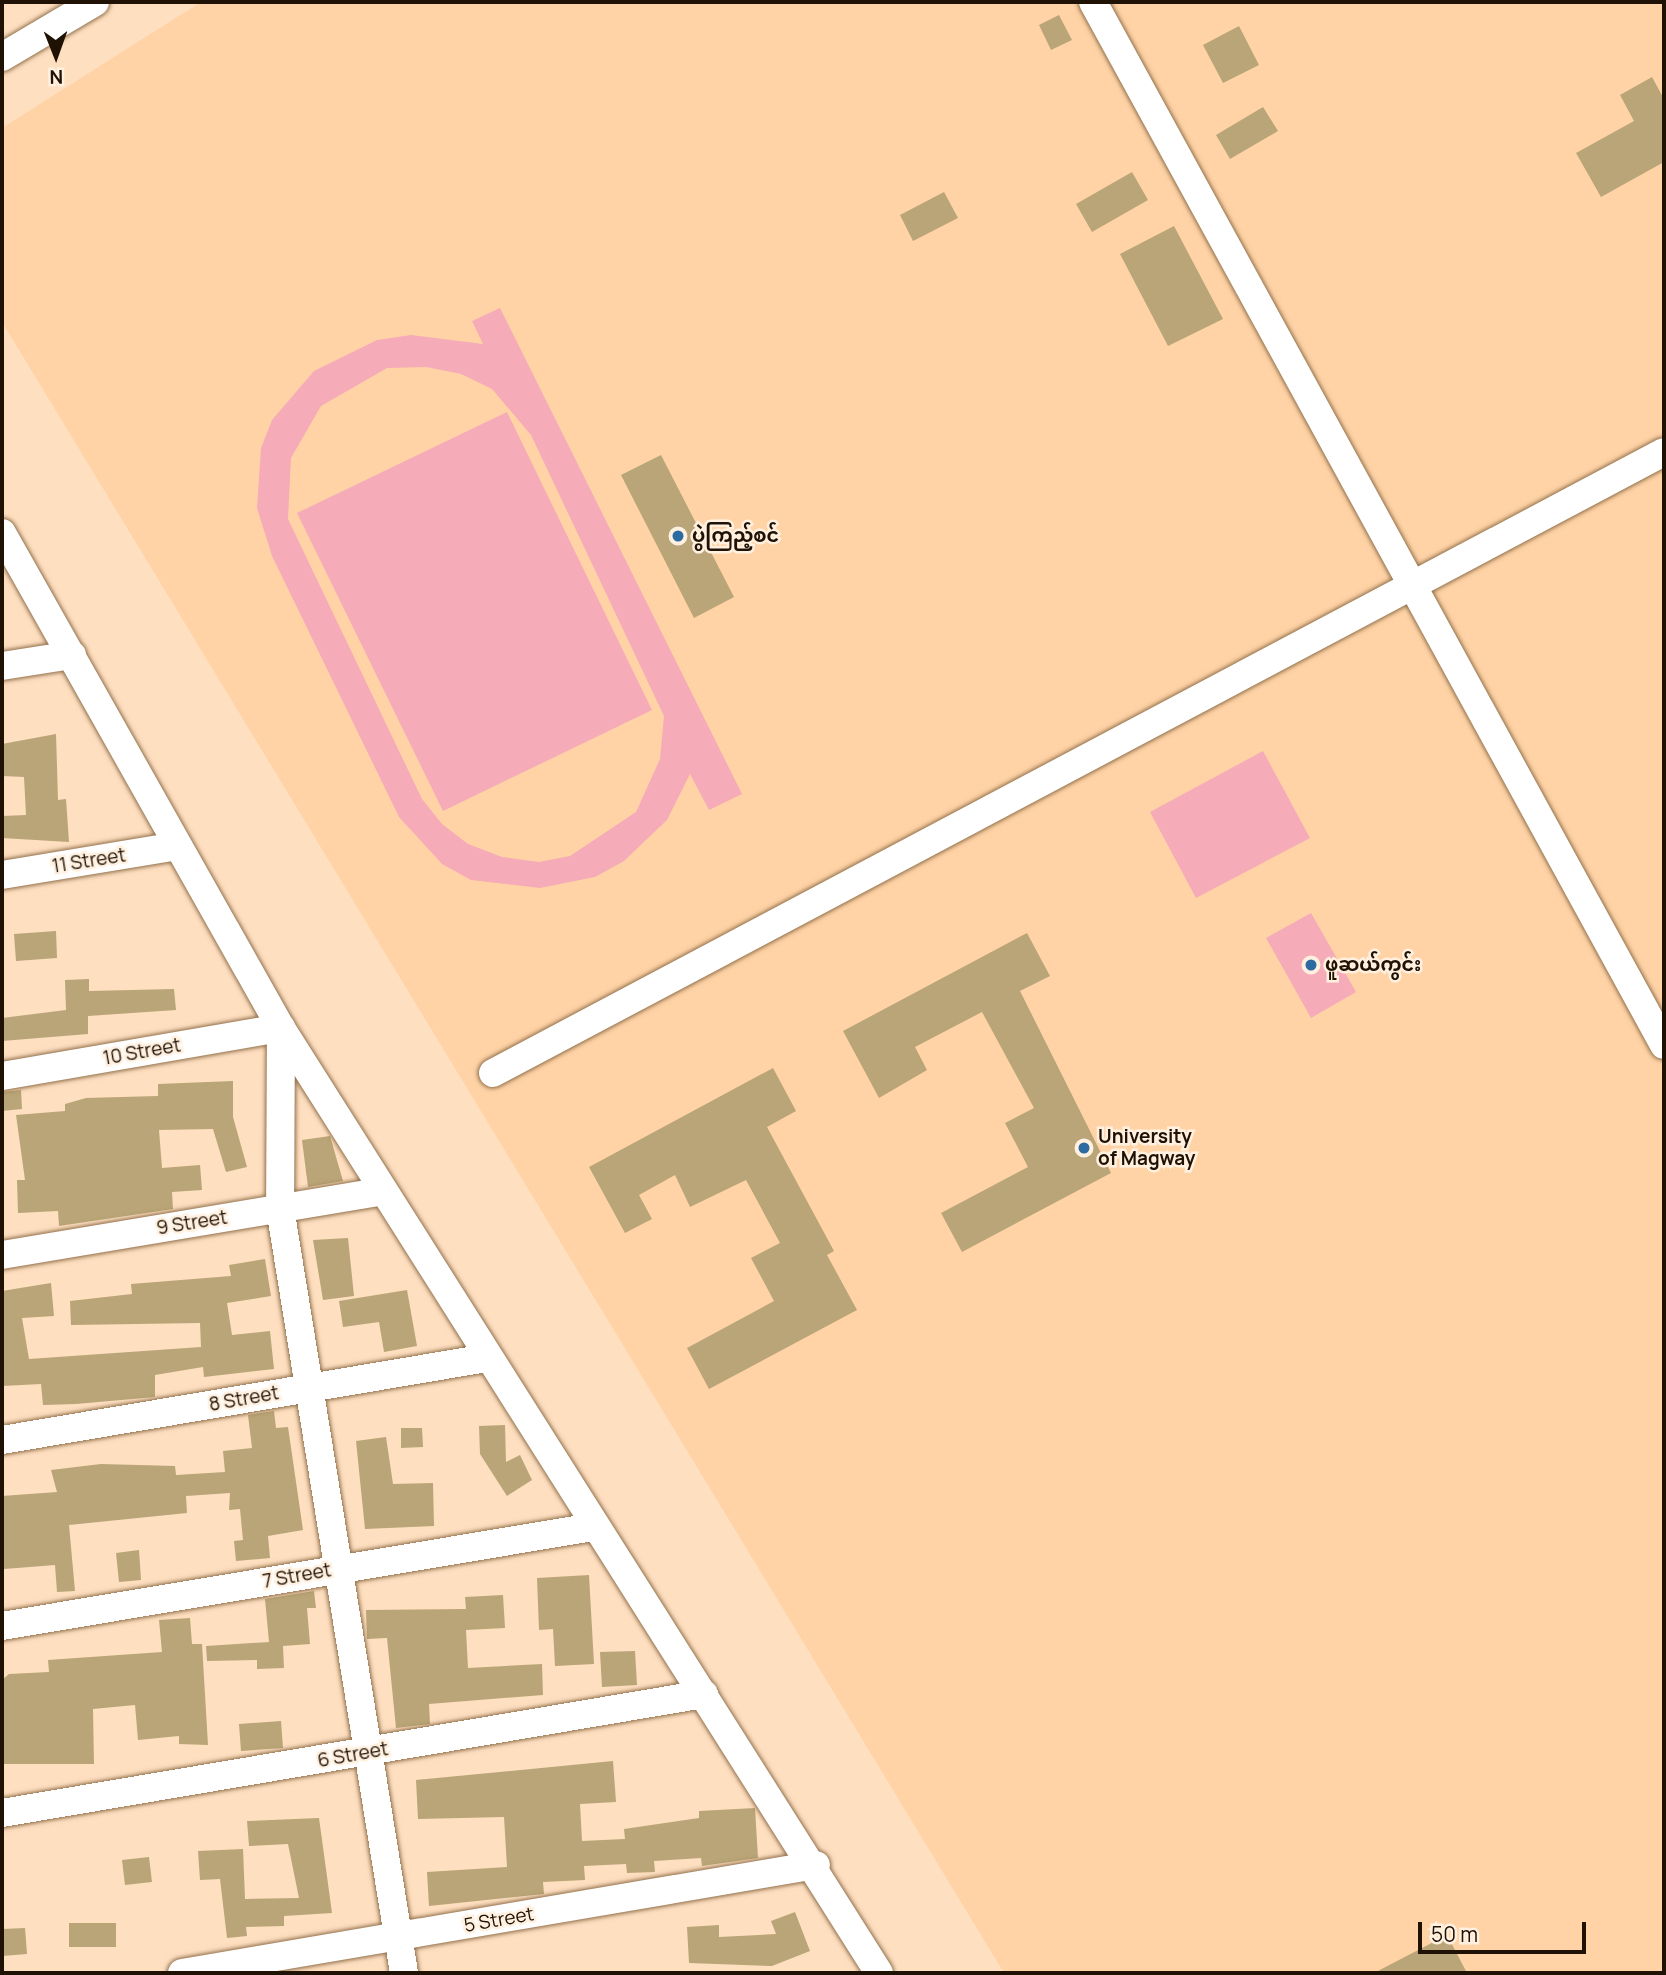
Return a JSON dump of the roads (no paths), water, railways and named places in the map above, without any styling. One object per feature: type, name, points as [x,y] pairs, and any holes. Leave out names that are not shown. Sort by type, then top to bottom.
[{"type":"street","points":[[1093,2],[1664,1045]]},
{"type":"street","points":[[2,57],[85,4]]},
{"type":"street","points":[[493,1073],[1664,452]]},
{"type":"street","points":[[2,534],[281,1028],[593,1527],[816,1865],[879,1973]]},
{"type":"street","points":[[2,666],[72,654]]},
{"type":"street","name":"11 Street","points":[[2,875],[177,846]]},
{"type":"street","points":[[281,1028],[280,1208],[404,1973]]},
{"type":"street","name":"10 Street","points":[[2,1076],[281,1028]]},
{"type":"street","name":"9 Street","points":[[2,1255],[383,1191]]},
{"type":"street","name":"8 Street","points":[[2,1440],[487,1358]]},
{"type":"street","name":"7 Street","points":[[2,1626],[593,1527]]},
{"type":"street","name":"6 Street","points":[[2,1813],[704,1694]]},
{"type":"street","name":"5 Street","points":[[182,1973],[816,1865]]},
{"type":"place","name":"ပွဲကြည့်စင်","points":[[678,536]]},
{"type":"place","name":"ဖူဆယ်ကွင်း","points":[[1311,965]]},
{"type":"place","name":"University of Magway","points":[[1084,1148]]}]
